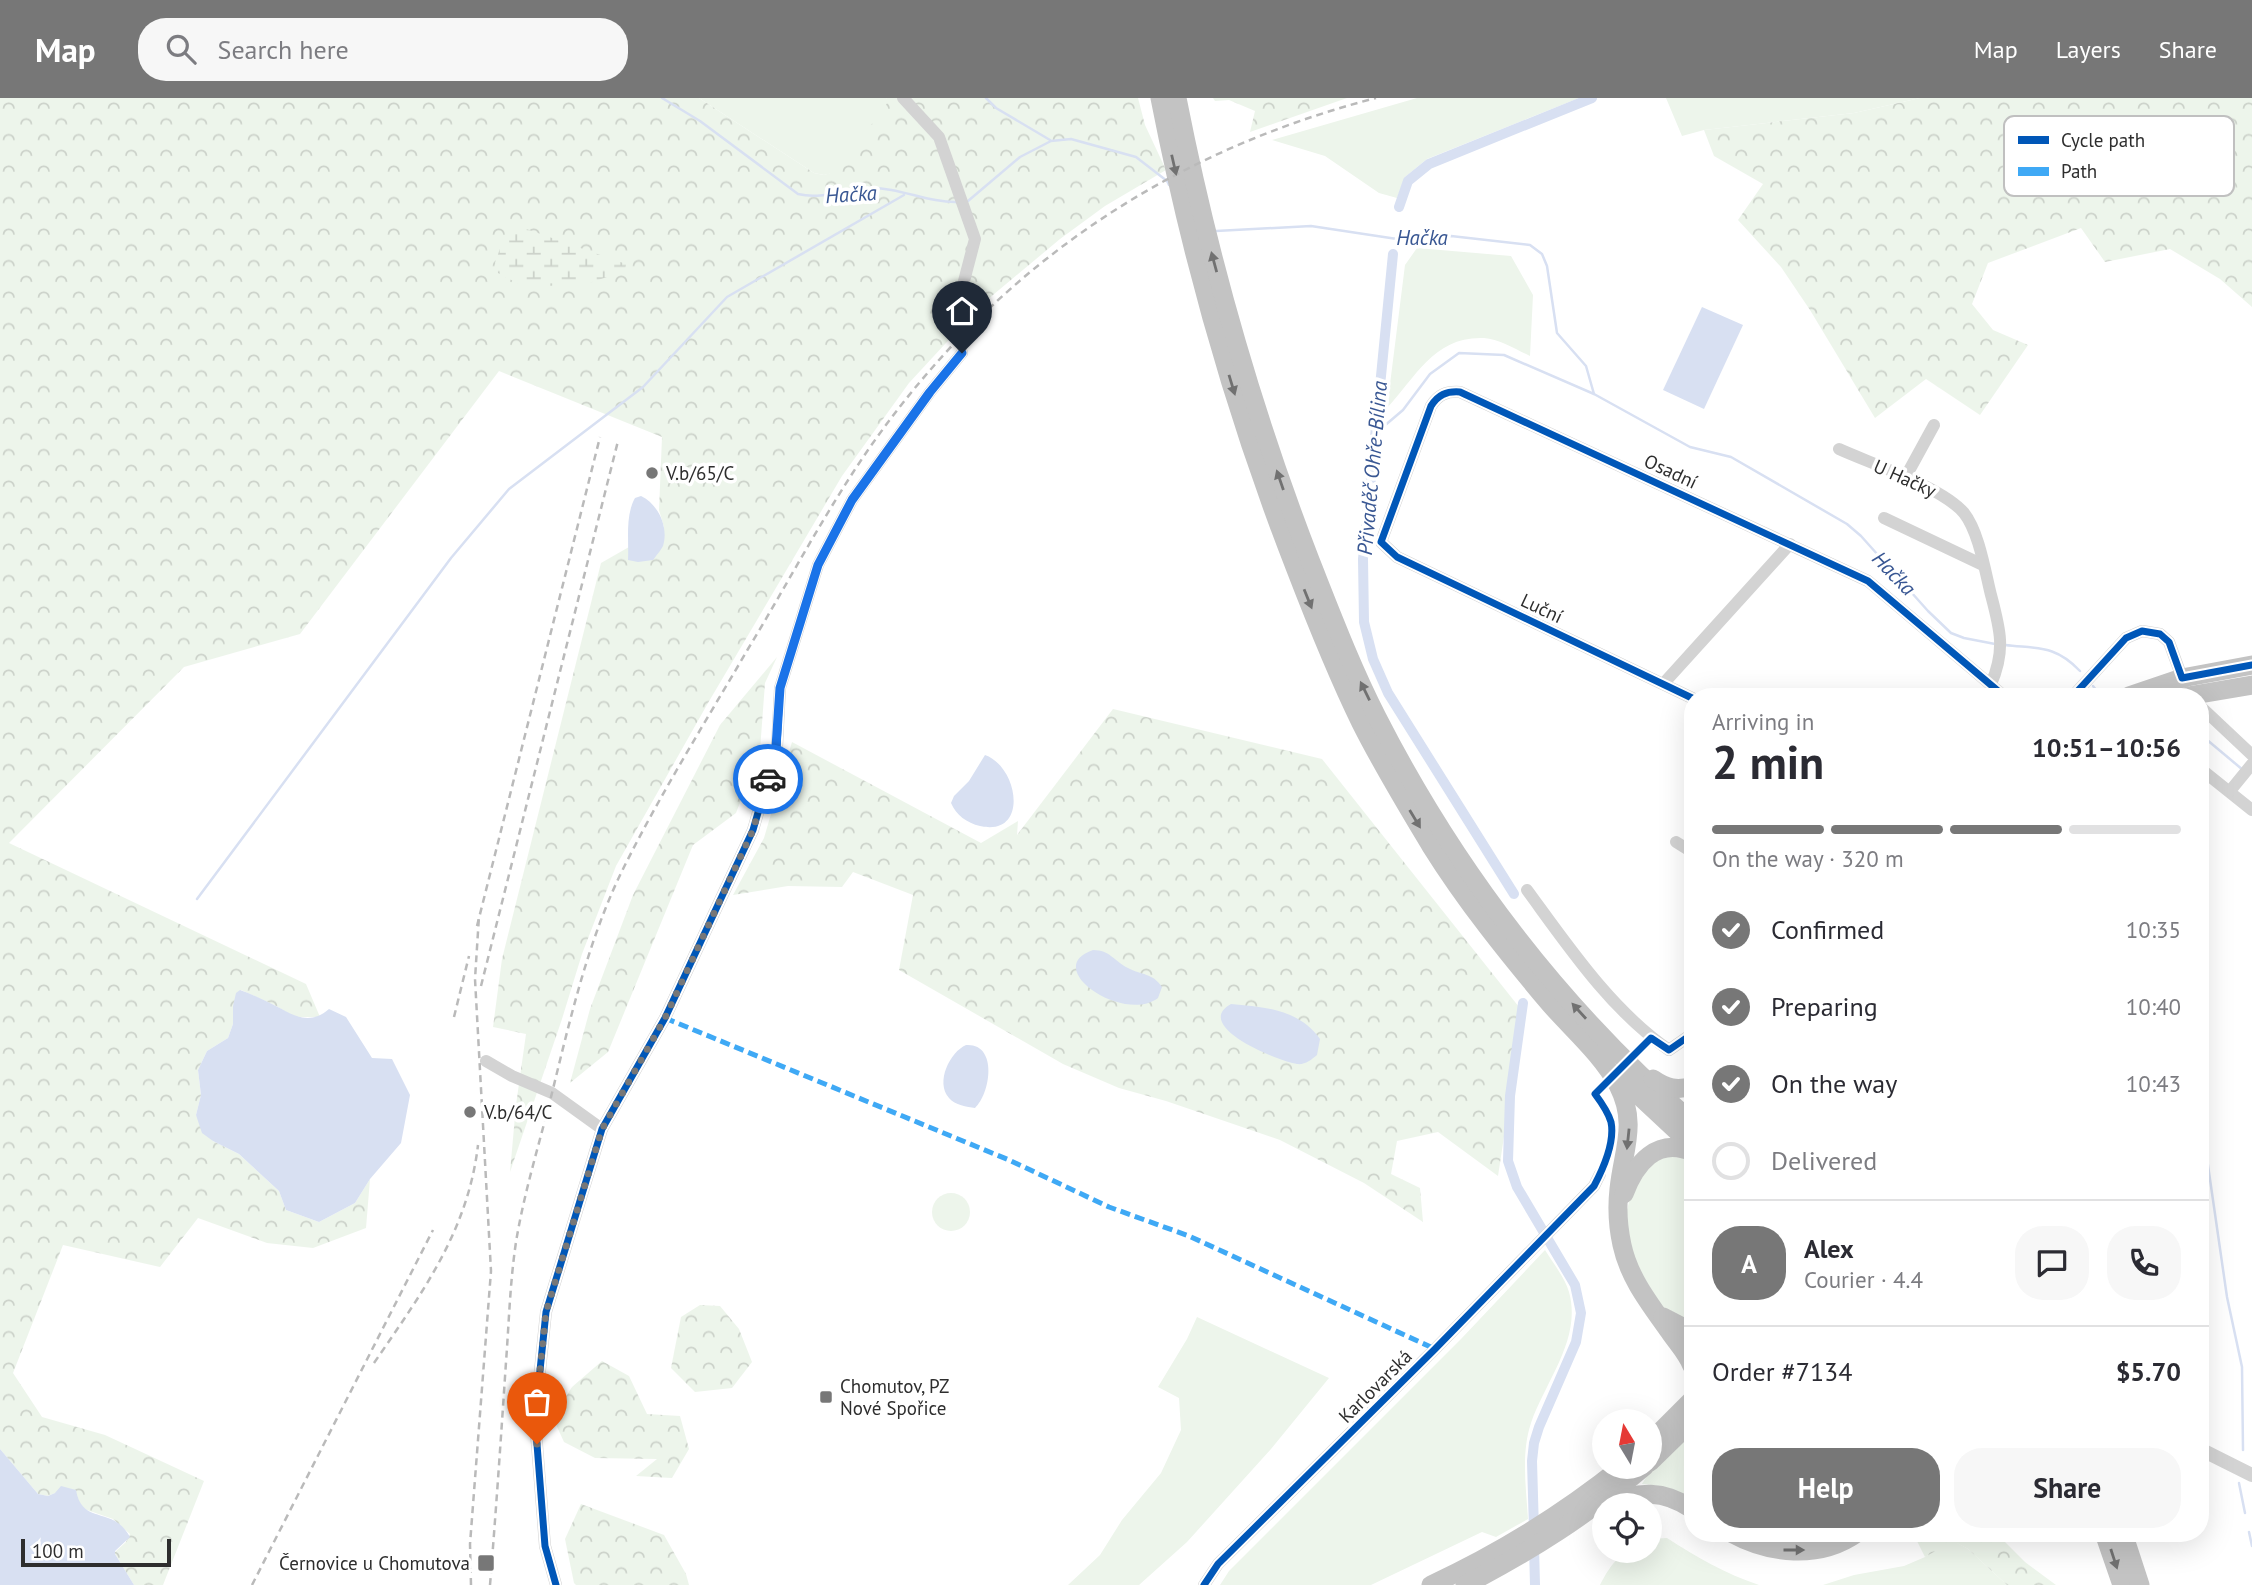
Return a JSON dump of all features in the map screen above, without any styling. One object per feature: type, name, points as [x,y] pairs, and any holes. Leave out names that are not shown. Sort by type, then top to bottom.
[{"type":"highway","points":[[1160,98],[1189,228],[1218,340],[1244,425],[1274,513],[1342,681],[1388,756],[1506,923],[1579,1012],[1684,1114]]},
{"type":"highway","points":[[1177,98],[1208,236],[1234,335],[1264,431],[1289,506],[1388,756],[1433,849],[1485,923],[1616,1082],[1628,1113],[1629,1136],[1619,1188],[1619,1226],[1625,1255],[1631,1273],[1646,1299],[1684,1354]]},
{"type":"highway","points":[[2197,688],[2252,665]]},
{"type":"highway","points":[[2209,690],[2252,685]]},
{"type":"highway","points":[[1596,1055],[1684,1138]]},
{"type":"highway","points":[[1626,1060],[1664,1086],[1684,1088]]},
{"type":"highway","points":[[1619,1226],[1622,1200],[1643,1160],[1665,1148],[1684,1149]]},
{"type":"highway","points":[[1657,1312],[1684,1327]]},
{"type":"highway","points":[[1662,1428],[1684,1396]]},
{"type":"highway","points":[[1662,1430],[1684,1408]]},
{"type":"highway","points":[[1662,1450],[1684,1429]]},
{"type":"highway","points":[[1611,1493],[1629,1479]]},
{"type":"highway","points":[[1662,1496],[1671,1497],[1684,1504]]},
{"type":"highway","points":[[1465,1585],[1545,1524],[1592,1508]]},
{"type":"highway","points":[[1752,1542],[1791,1551],[1810,1550],[1839,1542]]},
{"type":"highway","points":[[2108,1542],[2122,1585]]},
{"type":"highway","points":[[2126,1542],[2140,1585]]},
{"type":"highway","points":[[1431,1585],[1496,1561]]},
{"type":"street","points":[[903,98],[939,137],[975,239],[952,327]]},
{"type":"street","points":[[556,1585],[545,1546],[535,1419],[546,1312],[602,1129],[665,1018],[753,830],[776,747],[780,688],[818,565],[852,500],[930,392],[962,353]]},
{"type":"street","name":"Osadní","points":[[1381,542],[1431,407],[1436,398],[1453,391],[1472,397],[1868,581],[1995,688]]},
{"type":"street","points":[[1905,478],[1934,425]]},
{"type":"street","name":"U Hačky","points":[[1839,449],[1944,496],[1964,514],[1974,533],[2001,635],[1997,669],[1991,684]]},
{"type":"street","points":[[1884,518],[1983,565]]},
{"type":"street","name":"Luční","points":[[1381,542],[1397,557],[1684,694]]},
{"type":"street","points":[[1664,683],[1790,544]]},
{"type":"street","points":[[2080,688],[2126,638],[2142,631],[2154,632],[2169,642],[2186,688]]},
{"type":"street","points":[[2209,716],[2251,763],[2232,789]]},
{"type":"street","points":[[2209,774],[2232,789],[2252,810]]},
{"type":"street","points":[[1676,842],[1684,847]]},
{"type":"street","points":[[1527,890],[1562,939],[1608,994],[1651,1038],[1669,1050],[1684,1040]]},
{"type":"street","points":[[486,1061],[512,1076],[552,1093],[602,1129]]},
{"type":"street","name":"Karlovarská","points":[[1204,1585],[1218,1564],[1435,1349],[1594,1186],[1600,1174]]},
{"type":"street","points":[[2209,1453],[2252,1475]]},
{"type":"green space","points":[[0,98],[699,98],[814,173],[824,175],[837,171],[888,102],[886,98],[1138,98],[1145,125],[1166,170],[1105,206],[1060,239],[981,305],[909,383],[842,476],[708,703],[616,866],[582,954],[510,1172],[526,1034],[493,1027],[502,959],[601,563],[664,527],[659,510],[662,437],[499,371],[300,634],[184,667],[9,843],[306,984],[320,1017],[295,1017],[241,990],[233,1006],[233,1024],[228,1038],[207,1051],[198,1070],[201,1095],[196,1115],[213,1141],[239,1154],[279,1191],[286,1210],[319,1222],[355,1203],[370,1179],[366,1228],[313,1248],[267,1243],[198,1218],[160,1267],[63,1245],[13,1373],[42,1417],[105,1435],[204,1481],[163,1585],[134,1585],[115,1554],[130,1534],[113,1519],[84,1509],[78,1502],[55,1493],[48,1496],[38,1494],[0,1449]]},
{"type":"green space","points":[[699,98],[886,98],[889,102],[837,172],[824,175],[814,173]]},
{"type":"green space","points":[[1213,98],[1347,98],[1250,132],[1255,111],[1229,100],[1215,101]]},
{"type":"green space","points":[[1417,98],[1579,98],[1427,159],[1405,177],[1397,198],[1379,193],[1325,156],[1272,140]]},
{"type":"green space","points":[[1666,98],[1920,98],[1854,113],[1704,130],[1682,136]]},
{"type":"green space","points":[[1920,98],[2252,98],[2252,307],[2220,279],[2170,249],[2105,262],[2081,228],[1988,263],[1972,304],[1993,330],[2028,345],[1980,415],[1926,379],[1875,418],[1781,267],[1738,220],[1763,184],[1714,156],[1704,130],[1854,113]]},
{"type":"green space","points":[[515,225],[626,264],[625,271],[592,282],[526,288],[498,273],[495,263],[502,243]]},
{"type":"green space","points":[[1417,248],[1511,256],[1533,295],[1530,356],[1508,345],[1484,338],[1467,339],[1452,344],[1428,361],[1387,408],[1405,265]]},
{"type":"green space","points":[[777,657],[765,683],[760,750],[736,813],[693,845],[608,1052],[570,1083],[590,1009],[633,895],[720,725]]},
{"type":"green space","points":[[1113,709],[1322,759],[1523,1012],[1498,1176],[1438,1132],[1397,1141],[1391,1174],[1420,1188],[1423,1222],[1364,1183],[1280,1140],[1119,1088],[1063,1064],[899,970],[913,895],[853,872],[842,887],[788,886],[733,895],[764,838],[792,742],[981,843],[1018,821],[1017,835]]},
{"type":"green space","points":[[1662,1156],[1684,1158],[1684,1320],[1661,1307],[1631,1254],[1626,1214],[1638,1179]]},
{"type":"green space","points":[[951,1193],[964,1199],[970,1212],[964,1225],[951,1231],[938,1225],[932,1212],[938,1199]]},
{"type":"green space","points":[[1545,1250],[1569,1292],[1571,1326],[1567,1343],[1537,1407],[1528,1434],[1525,1470],[1528,1519],[1496,1537],[1482,1532],[1371,1585],[1220,1585],[1229,1571],[1461,1339]]},
{"type":"green space","points":[[700,1305],[720,1306],[739,1329],[752,1362],[732,1388],[695,1392],[671,1368],[681,1317]]},
{"type":"green space","points":[[1197,1317],[1329,1378],[1271,1449],[1187,1542],[1139,1585],[1068,1585],[1100,1555],[1122,1520],[1161,1473],[1181,1430],[1179,1398],[1158,1387]]},
{"type":"green space","points":[[602,1361],[629,1376],[647,1414],[680,1416],[689,1449],[672,1478],[636,1476],[657,1459],[595,1458],[564,1442],[553,1418],[572,1387]]},
{"type":"green space","points":[[1684,1441],[1684,1495],[1668,1488],[1642,1484],[1645,1479],[1662,1479],[1662,1462]]},
{"type":"green space","points":[[581,1504],[664,1535],[686,1574],[689,1585],[576,1585],[565,1539]]},
{"type":"green space","points":[[1662,1538],[1667,1538],[1735,1576],[1759,1585],[1600,1585],[1615,1563],[1662,1563]]},
{"type":"green space","points":[[1918,1542],[1951,1542],[1925,1557]]},
{"type":"green space","points":[[1949,1542],[1956,1542],[1968,1549],[2007,1585],[1823,1585],[1854,1575],[1904,1566]]},
{"type":"green space","points":[[1955,1542],[2005,1542],[2025,1562],[2056,1585],[2007,1585],[1968,1549]]},
{"type":"water","points":[[1702,307],[1743,325],[1704,409],[1663,390]]},
{"type":"water","points":[[641,496],[661,517],[664,539],[663,546],[653,560],[638,562],[628,560],[628,528],[632,505],[635,498]]},
{"type":"water","points":[[985,755],[997,762],[1005,773],[1014,799],[1012,812],[1006,821],[996,827],[971,823],[959,815],[951,803]]},
{"type":"water","points":[[1093,950],[1104,952],[1128,968],[1155,979],[1162,987],[1158,998],[1143,1004],[1126,1004],[1093,990],[1081,980],[1076,969],[1079,958]]},
{"type":"water","points":[[240,990],[300,1017],[314,1017],[329,1009],[346,1017],[372,1058],[392,1059],[410,1095],[401,1143],[370,1179],[355,1203],[319,1222],[286,1210],[279,1191],[239,1154],[202,1133],[196,1115],[201,1095],[198,1070],[207,1051],[228,1038],[233,1024],[236,993]]},
{"type":"water","points":[[1231,1004],[1280,1011],[1302,1021],[1320,1039],[1317,1055],[1305,1063],[1297,1064],[1274,1057],[1243,1042],[1222,1022],[1222,1013]]},
{"type":"water","points":[[966,1045],[983,1052],[987,1060],[988,1081],[981,1101],[975,1108],[961,1105],[949,1098],[944,1084],[946,1068],[955,1054]]},
{"type":"water","points":[[0,1449],[38,1494],[48,1496],[61,1486],[76,1490],[79,1501],[85,1508],[123,1527],[130,1537],[115,1554],[134,1585],[0,1585]]},
{"type":"waterway","name":"Hačka","points":[[662,98],[700,121],[798,194],[816,196],[880,188],[958,202]]},
{"type":"waterway","points":[[986,98],[996,108],[1050,140]]},
{"type":"waterway","name":"Přivaděč Ohře-Bílina","points":[[1399,207],[1408,181],[1429,164],[1592,98]]},
{"type":"waterway","name":"Hačka","points":[[968,201],[1020,157],[1051,141],[1071,139],[1136,157],[1169,185]]},
{"type":"waterway","points":[[197,899],[451,558],[509,489],[643,387],[727,297],[904,195]]},
{"type":"waterway","name":"Hačka","points":[[1216,231],[1311,226],[1397,239],[1451,236],[1530,245],[1542,254],[1547,266],[1557,333],[1586,366],[1594,394],[1690,447],[1731,457],[1847,524],[1951,633],[1995,644]]},
{"type":"waterway","name":"Přivaděč Ohře-Bílina","points":[[1393,254],[1363,559],[1364,622],[1373,659],[1388,693],[1514,894]]},
{"type":"waterway","points":[[1376,433],[1403,410],[1430,374],[1459,353],[1504,355],[1594,394]]},
{"type":"waterway","name":"Hačka","points":[[2005,645],[2054,652],[2080,671]]},
{"type":"waterway","name":"Hačka","points":[[2209,742],[2243,770]]},
{"type":"waterway","name":"Přivaděč Ohře-Bílina","points":[[1523,1003],[1510,1096],[1508,1161],[1517,1187],[1575,1285],[1581,1313],[1576,1342],[1534,1443],[1534,1530]]},
{"type":"waterway","points":[[2209,1172],[2227,1297],[2242,1367],[2243,1450]]},
{"type":"waterway","points":[[2239,1483],[2245,1513]]},
{"type":"waterway","points":[[2249,1532],[2252,1546]]},
{"type":"waterway","name":"Přivaděč Ohře-Bílina","points":[[1534,1546],[1535,1585]]},
{"type":"railway","points":[[490,1585],[516,1242],[532,1169],[590,951],[611,894],[653,812],[821,524],[868,450],[917,385],[970,327],[1028,274],[1089,227],[1155,186],[1225,151],[1298,122],[1376,98]]},
{"type":"railway","points":[[477,926],[600,437]]},
{"type":"railway","points":[[481,986],[618,441]]},
{"type":"railway","points":[[471,1585],[470,1544],[491,1271],[475,979],[479,916]]},
{"type":"railway","points":[[454,1017],[469,956]]},
{"type":"railway","points":[[374,1363],[425,1286],[453,1233],[473,1176],[478,1145]]},
{"type":"railway","points":[[252,1585],[433,1230]]},
{"type":"marked path","points":[[665,1018],[1009,1160],[1109,1207],[1189,1236],[1435,1349]]},
{"type":"cycle path","points":[[556,1585],[545,1546],[535,1419],[546,1312],[602,1129],[665,1018],[753,830],[777,747],[780,688],[818,565],[852,500],[930,392],[962,353]]},
{"type":"cycle path","points":[[1684,694],[1397,557],[1381,542],[1431,406],[1443,394],[1460,392],[1868,581],[1995,688]]},
{"type":"cycle path","points":[[2080,688],[2126,638],[2142,631],[2160,634],[2169,642],[2182,678],[2252,665]]},
{"type":"cycle path","points":[[1204,1585],[1218,1564],[1435,1349],[1594,1186],[1607,1155],[1612,1130],[1608,1115],[1595,1094],[1651,1038],[1669,1050],[1684,1040]]},
{"type":"way so far","points":[[537,1444],[535,1419],[546,1312],[602,1129],[665,1018],[753,830],[768,779]]},
{"type":"place","name":"V.b/65/C","points":[[652,473]]},
{"type":"place","name":"V.b/64/C","points":[[470,1112]]},
{"type":"place","name":"Chomutov, PZ Nové Spořice","points":[[826,1397]]},
{"type":"place","name":"Černovice u Chomutova","points":[[486,1563]]},
{"type":"route","points":[[768,779],[776,747],[780,688],[818,565],[852,500],[930,392],[962,353]]}]
